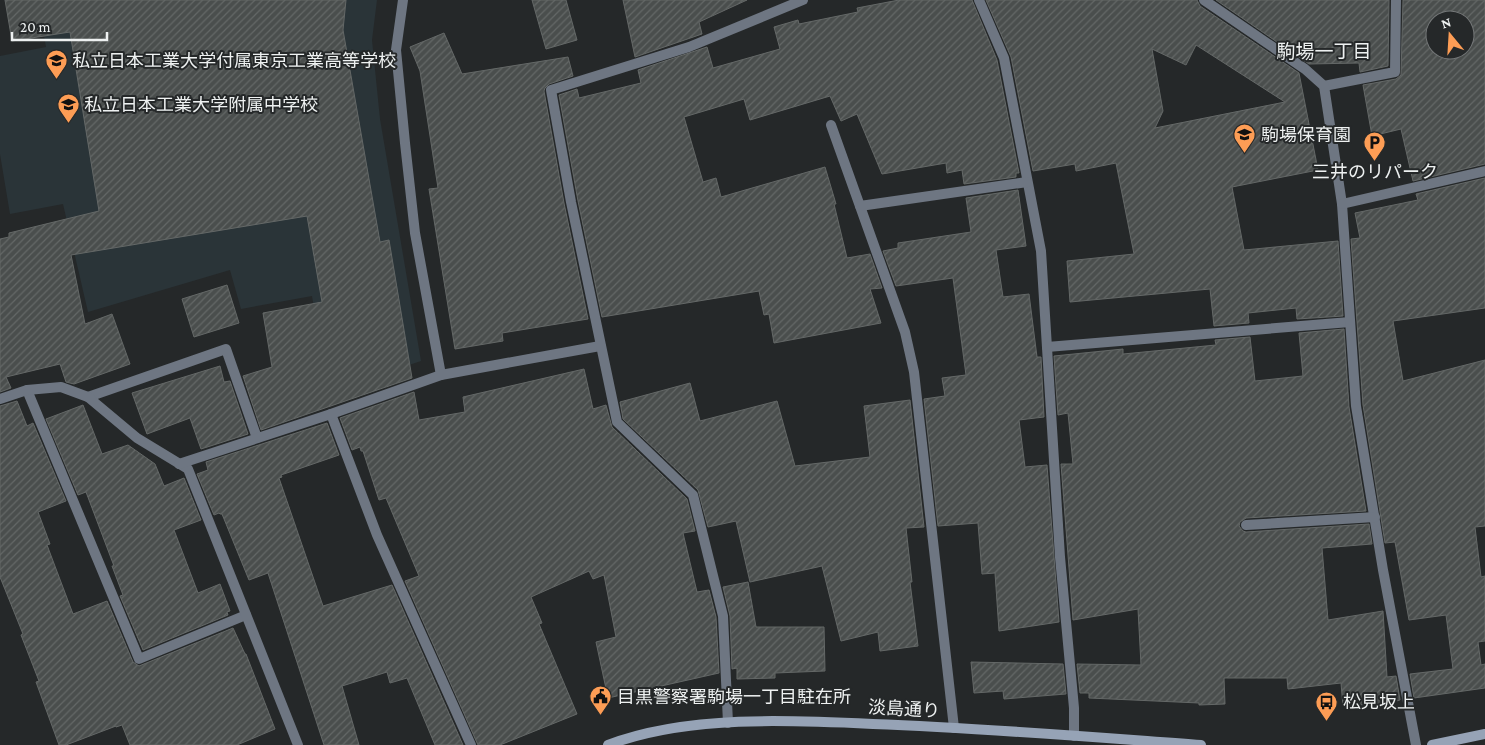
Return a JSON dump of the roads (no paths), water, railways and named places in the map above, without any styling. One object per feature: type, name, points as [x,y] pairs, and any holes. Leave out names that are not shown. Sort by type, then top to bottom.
[{"type":"main road","name":"淡島通り","points":[[608,745],[669,728],[728,723],[796,721],[954,728],[1074,741],[1201,745]]},
{"type":"main road","points":[[1432,745],[1485,734]]},
{"type":"street","points":[[403,0],[396,50],[405,143],[415,234],[441,375]]},
{"type":"street","points":[[728,723],[723,616],[693,496],[617,422],[600,346],[550,90],[689,47],[803,0]]},
{"type":"street","points":[[979,0],[1004,58],[1041,251],[1060,557],[1074,708],[1074,741]]},
{"type":"street","points":[[1204,0],[1305,69],[1324,86],[1342,204],[1356,406],[1374,517],[1416,745]]},
{"type":"street","points":[[1324,86],[1395,72],[1396,0]]},
{"type":"street","points":[[832,124],[905,332],[914,372],[954,728]]},
{"type":"street","points":[[1342,204],[1485,171]]},
{"type":"street","points":[[860,206],[1027,182]]},
{"type":"street","points":[[1047,347],[1350,322]]},
{"type":"street","points":[[179,464],[331,414],[441,375],[600,346]]},
{"type":"street","points":[[88,396],[226,350],[257,438]]},
{"type":"street","points":[[0,399],[27,390],[61,387],[88,396],[137,438],[188,469],[298,745]]},
{"type":"street","points":[[27,390],[139,660],[246,616]]},
{"type":"street","points":[[331,414],[377,535],[471,745]]},
{"type":"street","points":[[1246,524],[1374,517]]},
{"type":"place","name":"私立日本工業大学付属東京工業高等学校","points":[[56,80]]},
{"type":"place","name":"私立日本工業大学附属中学校","points":[[68,124]]},
{"type":"place","name":"駒場保育園","points":[[1245,154]]},
{"type":"place","name":"三井のリパーク","points":[[1375,161]]},
{"type":"place","name":"目黒警察署駒場一丁目駐在所","points":[[601,716]]},
{"type":"place","name":"松見坂上","points":[[1327,721]]},
{"type":"district","name":"駒場一丁目","points":[[1324,51]]}]
